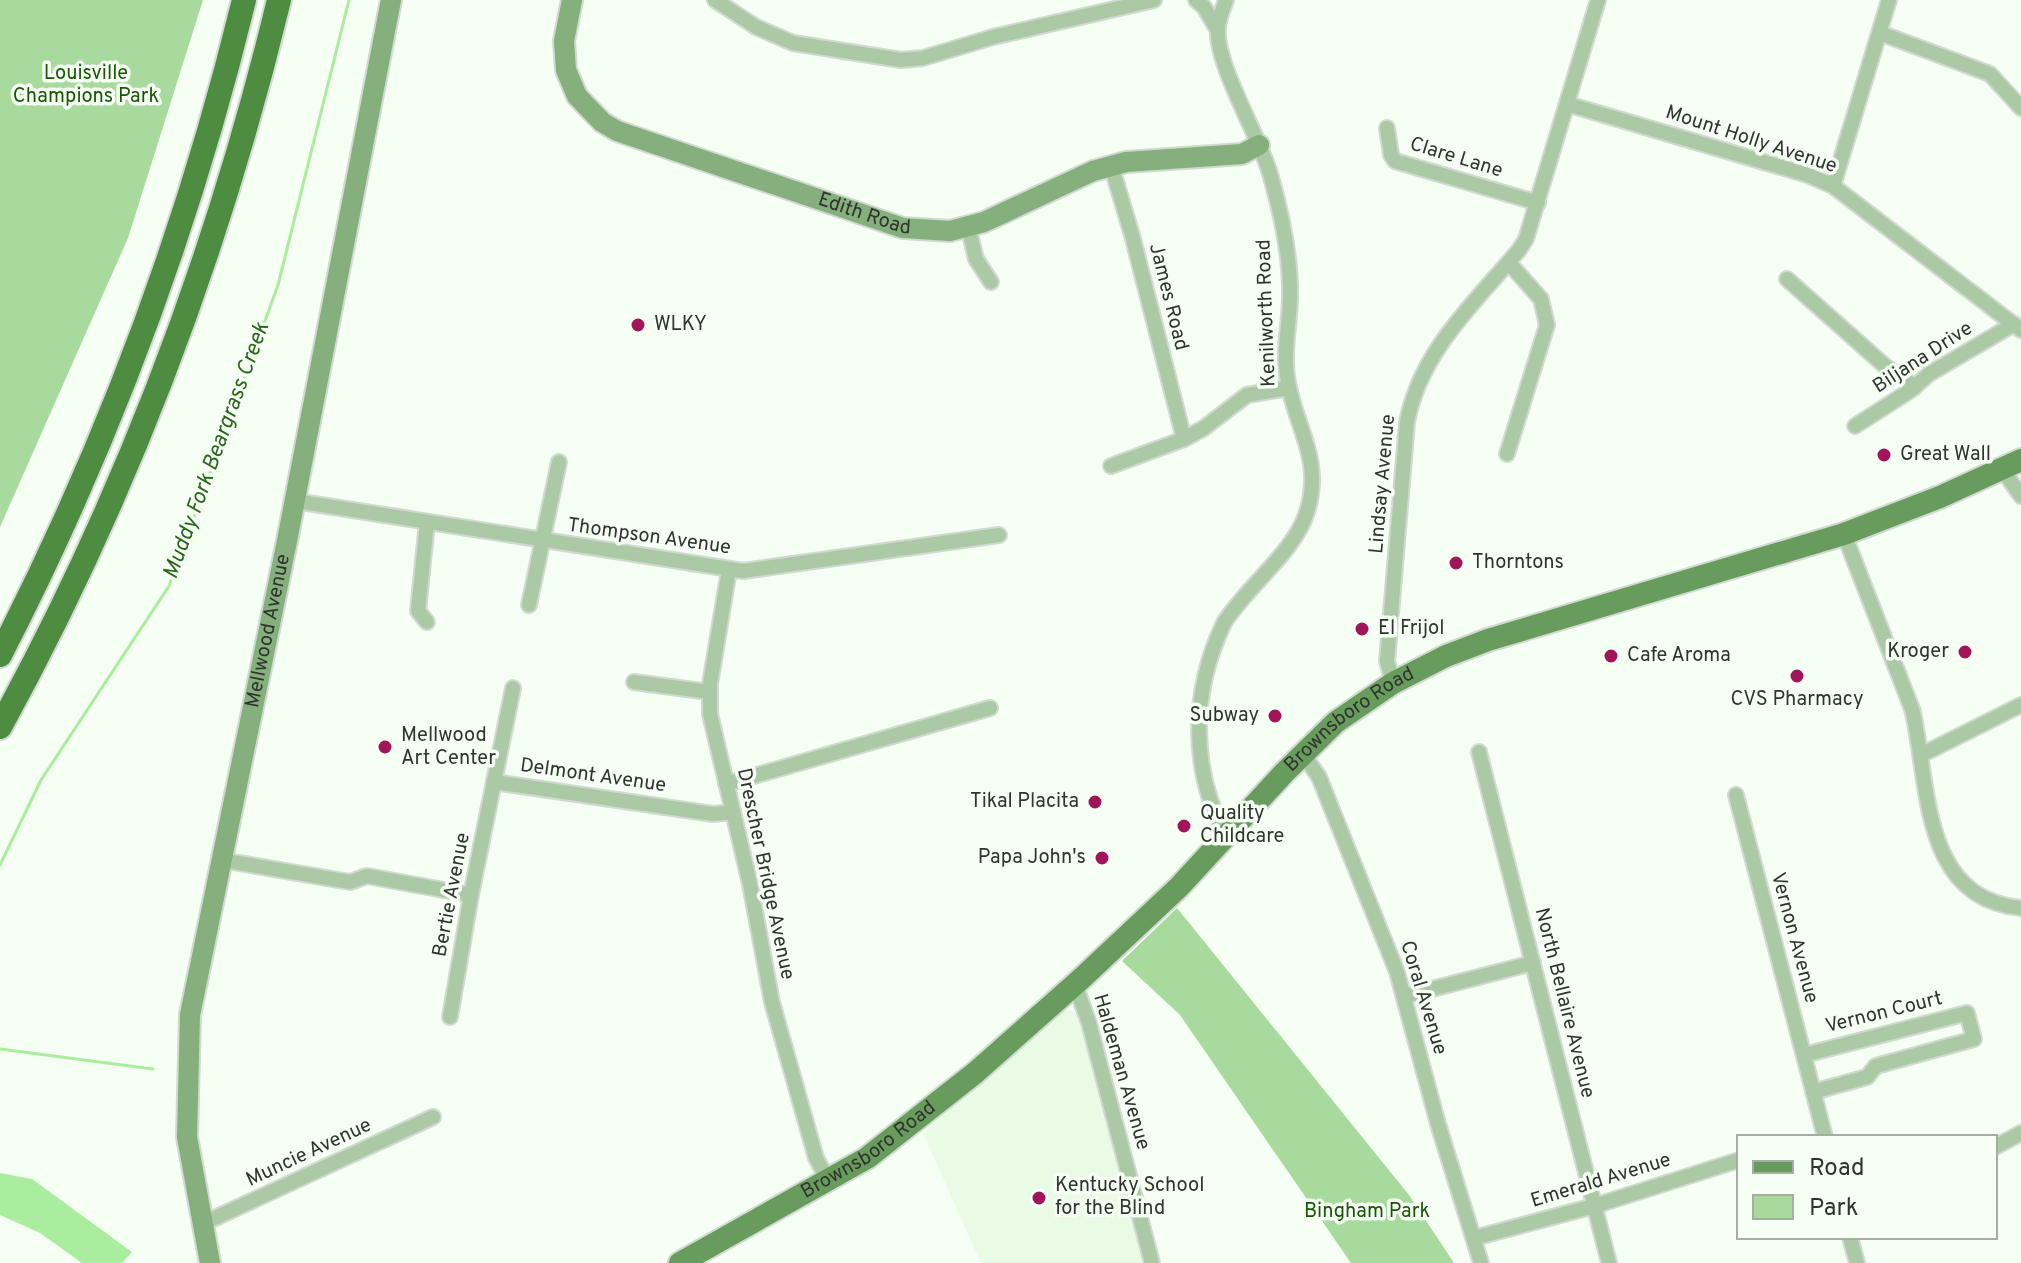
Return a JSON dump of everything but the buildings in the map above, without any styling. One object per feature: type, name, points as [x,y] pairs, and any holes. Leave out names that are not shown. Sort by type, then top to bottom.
[{"type":"highway","points":[[0,655],[71,508],[146,322],[209,133],[244,0]]},
{"type":"highway","points":[[4,720],[68,595],[154,399],[233,169],[279,0]]},
{"type":"main road","name":"Brownsboro Road","points":[[695,1259],[867,1158],[975,1073],[1179,887],[1336,722],[1393,683],[1446,656],[1488,640],[1844,534],[1940,497],[2012,464]]},
{"type":"street","name":"Mellwood Avenue","points":[[210,1263],[187,1137],[190,1015],[295,501],[391,0]]},
{"type":"street","name":"Edith Road","points":[[572,0],[564,41],[566,70],[582,103],[609,127],[903,228],[950,231],[984,222],[1069,181],[1111,165],[1242,154],[1259,145]]},
{"type":"street","points":[[715,0],[770,35],[793,43],[901,60],[923,58],[993,37],[1154,0]]},
{"type":"street","points":[[1196,0],[1217,29]]},
{"type":"street","points":[[1217,29],[1226,0]]},
{"type":"street","name":"Lindsay Avenue","points":[[1393,683],[1387,661],[1411,402],[1419,378],[1437,347],[1526,239],[1598,0]]},
{"type":"street","points":[[1833,186],[1889,0]]},
{"type":"street","name":"Kenilworth Road","points":[[1217,29],[1222,55],[1272,177],[1288,258],[1291,294],[1286,372],[1306,438],[1311,481],[1307,511],[1297,534],[1224,623],[1215,641],[1201,691],[1199,747],[1213,811],[1226,837]]},
{"type":"street","points":[[1880,33],[1990,74],[2021,108]]},
{"type":"street","name":"Mount Holly Avenue","points":[[1567,104],[1808,175],[1833,186],[2017,327]]},
{"type":"street","name":"Clare Lane","points":[[1387,128],[1391,155],[1395,161],[1538,203]]},
{"type":"street","name":"James Road","points":[[1111,165],[1184,439]]},
{"type":"street","points":[[968,226],[976,259],[991,282]]},
{"type":"street","points":[[1507,454],[1547,325],[1541,299],[1509,263]]},
{"type":"street","points":[[1787,279],[1885,366],[1915,387]]},
{"type":"street","name":"Biljana Drive","points":[[1855,426],[1915,387],[1929,374],[2017,327]]},
{"type":"street","points":[[1111,466],[1184,439],[1204,428],[1247,395],[1289,388]]},
{"type":"street","points":[[529,605],[559,462]]},
{"type":"street","points":[[2012,464],[2021,496]]},
{"type":"street","name":"Thompson Avenue","points":[[295,501],[743,571],[999,535]]},
{"type":"street","points":[[427,522],[418,602],[418,611],[427,622]]},
{"type":"street","points":[[1844,534],[1909,698],[1921,755],[1927,810],[1934,833],[1963,882],[1993,902],[2021,908]]},
{"type":"street","name":"Drescher Bridge Avenue","points":[[729,570],[709,692],[710,714],[750,884],[776,1017],[816,1158],[828,1180]]},
{"type":"street","points":[[634,682],[709,692]]},
{"type":"street","name":"Delmont Avenue","points":[[513,688],[494,782],[713,814],[733,812]]},
{"type":"street","points":[[1921,755],[2021,705]]},
{"type":"street","points":[[726,784],[990,708]]},
{"type":"street","name":"North Bellaire Avenue","points":[[1479,752],[1609,1263]]},
{"type":"street","name":"Coral Avenue","points":[[1303,754],[1319,777],[1405,996],[1438,1124],[1481,1263]]},
{"type":"street","name":"Bertie Avenue","points":[[450,1017],[494,782]]},
{"type":"street","name":"Vernon Avenue","points":[[1736,795],[1804,1055],[1820,1135]]},
{"type":"street","points":[[221,860],[350,882],[367,876],[471,895]]},
{"type":"street","points":[[1405,996],[1533,963]]},
{"type":"street","name":"Haldeman Avenue","points":[[1075,985],[1089,1023],[1152,1263]]},
{"type":"street","name":"Vernon Court","points":[[1804,1055],[1967,1013],[1974,1039],[1876,1066],[1867,1077],[1813,1092]]},
{"type":"street","name":"Muncie Avenue","points":[[202,1224],[433,1117]]},
{"type":"street","points":[[1997,1146],[2021,1133]]},
{"type":"street","name":"Emerald Avenue","points":[[1474,1238],[1594,1206],[1737,1161]]},
{"type":"street","points":[[1851,1239],[1857,1263]]},
{"type":"shaded area","name":"Kentucky School for the Blind","points":[[1066,1009],[1076,1013],[1089,1051],[1143,1263],[981,1263],[923,1133]]},
{"type":"shaded area","points":[[0,1173],[32,1179],[132,1252],[122,1263],[82,1263],[40,1233],[0,1215]]},
{"type":"green space","name":"Louisville Champions Park","points":[[0,0],[203,0],[128,238],[0,527]]},
{"type":"green space","name":"Bingham Park","points":[[1177,908],[1409,1195],[1454,1263],[1351,1263],[1180,1015],[1122,961]]},
{"type":"waterway","name":"Muddy Fork Beargrass Creek","points":[[0,865],[41,780],[169,586],[278,285],[349,0]]},
{"type":"waterway","points":[[0,1049],[153,1069]]},
{"type":"place","name":"WLKY","points":[[638,325]]},
{"type":"place","name":"Great Wall","points":[[1884,455]]},
{"type":"place","name":"Thorntons","points":[[1456,563]]},
{"type":"place","name":"El Frijol","points":[[1362,629]]},
{"type":"place","name":"Kroger","points":[[1965,652]]},
{"type":"place","name":"Cafe Aroma","points":[[1611,656]]},
{"type":"place","name":"CVS Pharmacy","points":[[1797,676]]},
{"type":"place","name":"Subway","points":[[1275,716]]},
{"type":"place","name":"Mellwood Art Center","points":[[385,747]]},
{"type":"place","name":"Tikal Placita","points":[[1095,802]]},
{"type":"place","name":"Quality Childcare","points":[[1184,826]]},
{"type":"place","name":"Papa John's","points":[[1102,858]]},
{"type":"place","name":"Kentucky School for the Blind","points":[[1039,1198]]}]
